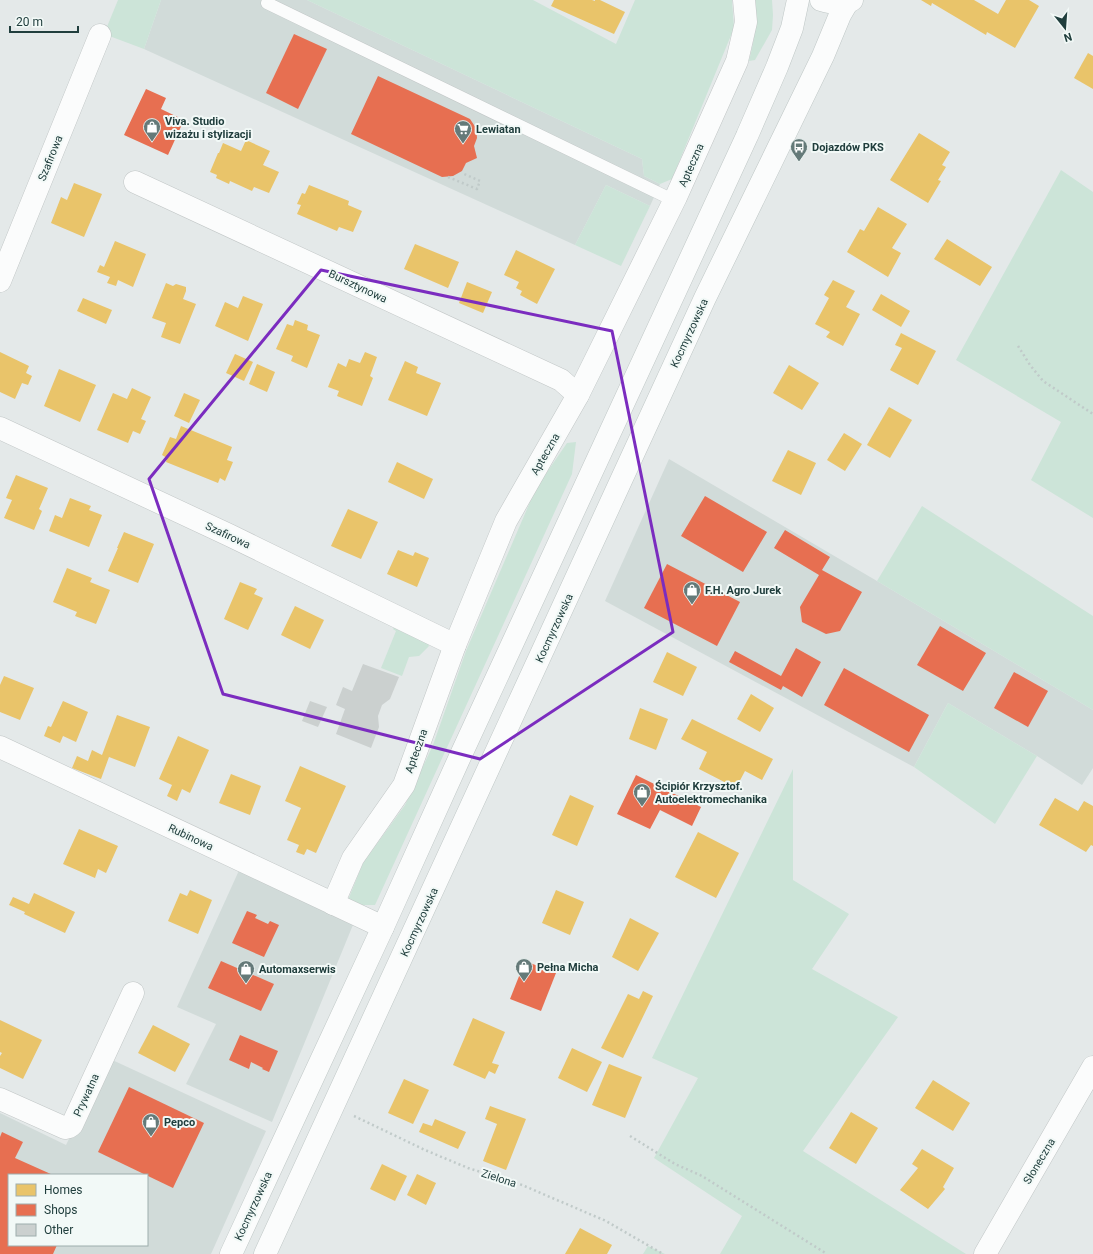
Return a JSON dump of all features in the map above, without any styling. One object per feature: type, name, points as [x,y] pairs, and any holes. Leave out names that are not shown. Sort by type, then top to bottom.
[{"type":"street","name":"Apteczna","points":[[333,904],[353,858],[404,786],[455,645],[506,521],[578,395],[675,201],[737,61],[746,22],[744,0]]},
{"type":"street","name":"Kocmyrzowska","points":[[231,1254],[747,136],[792,28],[798,0]]},
{"type":"street","points":[[821,0],[832,3],[849,2]]},
{"type":"street","name":"Kocmyrzowska","points":[[266,1254],[701,306],[823,56],[840,16],[849,2]]},
{"type":"street","name":"Szafirowa","points":[[0,281],[100,35]]},
{"type":"street","name":"Bursztynowa","points":[[135,182],[561,380],[578,395]]},
{"type":"street","name":"Szafirowa","points":[[0,428],[455,645]]},
{"type":"street","name":"Rubinowa","points":[[0,747],[383,927]]},
{"type":"street","name":"Prywatna","points":[[0,1099],[65,1128],[72,1125],[133,993]]},
{"type":"street","name":"Słoneczna","points":[[985,1254],[1093,1067]]},
{"type":"lane","points":[[267,2],[395,66],[675,201]]},
{"type":"path","points":[[448,177],[477,189],[480,181],[464,174]]},
{"type":"path","points":[[1018,346],[1042,381],[1093,414]]},
{"type":"path","name":"Zielona","points":[[333,1107],[446,1159],[522,1186],[606,1221],[663,1254]]},
{"type":"path","points":[[630,1136],[675,1164],[702,1176],[827,1254]]},
{"type":"highlighted area","points":[[321,270],[612,331],[673,632],[480,759],[223,694],[149,479]]},
{"type":"shaded area","points":[[161,0],[307,0],[642,159],[644,176],[660,184],[650,206],[606,185],[575,245],[144,49]]},
{"type":"shaded area","points":[[669,459],[1093,710],[1093,768],[1082,785],[1037,756],[948,703],[914,767],[605,601]]},
{"type":"shaded area","points":[[241,866],[355,920],[272,1122],[186,1084],[216,1024],[177,1007]]},
{"type":"shaded area","points":[[108,1058],[266,1131],[211,1254],[0,1254],[0,1113],[66,1145]]},
{"type":"green space","points":[[118,0],[161,0],[144,49],[104,34]]},
{"type":"green space","points":[[307,0],[533,0],[616,44],[635,0],[732,0],[734,28],[672,179],[660,184],[644,176],[642,159]]},
{"type":"green space","points":[[755,0],[772,0],[772,30],[755,60],[749,61],[755,30]]},
{"type":"green space","points":[[1061,170],[1093,192],[1093,518],[1031,480],[1061,422],[956,360]]},
{"type":"green space","points":[[606,185],[650,206],[621,266],[575,245]]},
{"type":"green space","points":[[576,442],[572,474],[375,905],[357,905],[348,900],[363,863],[405,805],[433,745],[466,651],[536,488],[567,443]]},
{"type":"green space","points":[[922,506],[1093,616],[1093,710],[877,581]]},
{"type":"green space","points":[[394,627],[427,641],[429,646],[419,656],[409,657],[402,676],[381,668],[396,631],[393,629]]},
{"type":"green space","points":[[948,703],[1037,756],[995,824],[914,767]]},
{"type":"green space","points":[[793,769],[793,880],[849,914],[812,969],[898,1017],[803,1151],[966,1254],[720,1254],[742,1216],[654,1158],[698,1078],[652,1058]]},
{"type":"green space","points":[[648,1246],[665,1254],[643,1254]]},
{"type":"building: Homes","points":[[554,0],[600,0],[625,12],[614,34],[551,6]]},
{"type":"building: Homes","points":[[921,0],[974,0],[998,14],[1006,0],[1029,0],[1039,6],[1015,48],[987,32],[986,35],[932,3],[931,6]]},
{"type":"building: Homes","points":[[1088,53],[1093,56],[1093,89],[1074,78]]},
{"type":"building: Homes","points":[[919,133],[950,152],[942,165],[946,167],[938,180],[941,181],[928,203],[890,180]]},
{"type":"building: Homes","points":[[246,140],[270,151],[263,165],[279,172],[269,193],[254,187],[252,191],[230,181],[229,184],[216,178],[217,175],[210,172],[223,143],[241,151]]},
{"type":"building: Homes","points":[[74,183],[102,194],[84,237],[51,223],[61,197],[67,200]]},
{"type":"building: Homes","points":[[309,185],[349,201],[348,205],[362,211],[353,232],[339,227],[337,231],[297,214],[301,205],[297,204],[302,193],[305,194]]},
{"type":"building: Homes","points":[[878,207],[907,224],[892,248],[901,253],[888,277],[847,252],[860,229],[864,231]]},
{"type":"building: Homes","points":[[947,239],[992,267],[980,286],[934,259]]},
{"type":"building: Homes","points":[[115,241],[146,254],[133,287],[118,280],[116,286],[107,283],[110,277],[97,272],[100,265],[104,267]]},
{"type":"building: Homes","points":[[415,244],[459,262],[448,288],[404,269]]},
{"type":"building: Homes","points":[[516,250],[555,269],[537,304],[520,295],[522,291],[516,288],[519,282],[504,275]]},
{"type":"building: Homes","points":[[833,280],[855,291],[846,307],[860,314],[843,346],[826,337],[830,332],[815,324],[829,298],[824,295]]},
{"type":"building: Homes","points":[[467,282],[492,292],[483,313],[459,303]]},
{"type":"building: Homes","points":[[166,283],[173,286],[176,284],[186,287],[183,299],[196,304],[180,344],[161,337],[166,323],[152,318]]},
{"type":"building: Homes","points":[[881,294],[910,311],[901,327],[872,310]]},
{"type":"building: Homes","points":[[243,296],[263,304],[248,341],[215,326],[225,302],[238,308]]},
{"type":"building: Homes","points":[[83,298],[112,310],[106,324],[77,311]]},
{"type":"building: Homes","points":[[295,320],[308,325],[307,330],[320,335],[307,368],[291,361],[293,356],[276,349],[287,324],[293,326]]},
{"type":"building: Homes","points":[[901,333],[936,351],[918,385],[890,370],[902,348],[895,345]]},
{"type":"building: Homes","points":[[0,352],[29,366],[26,373],[32,376],[28,385],[22,383],[15,399],[0,392]]},
{"type":"building: Homes","points":[[365,352],[377,357],[370,376],[373,378],[362,406],[337,396],[339,391],[328,387],[338,363],[346,367],[349,359],[360,363]]},
{"type":"building: Homes","points":[[235,354],[253,362],[244,381],[226,373]]},
{"type":"building: Homes","points":[[405,361],[418,367],[416,373],[441,383],[427,416],[388,400]]},
{"type":"building: Homes","points":[[257,364],[275,372],[267,392],[249,384]]},
{"type":"building: Homes","points":[[789,365],[819,383],[802,410],[773,393]]},
{"type":"building: Homes","points":[[59,369],[96,385],[80,422],[44,406]]},
{"type":"building: Homes","points":[[132,388],[151,397],[141,419],[146,421],[140,434],[133,431],[128,443],[97,430],[113,393],[127,399]]},
{"type":"building: Homes","points":[[184,393],[200,400],[189,423],[174,416]]},
{"type":"building: Homes","points":[[889,407],[912,420],[890,458],[867,445]]},
{"type":"building: Homes","points":[[181,426],[232,447],[227,460],[233,462],[225,481],[220,478],[218,483],[166,462],[167,458],[162,455],[170,437],[176,439]]},
{"type":"building: Homes","points":[[844,433],[862,444],[845,471],[827,460]]},
{"type":"building: Homes","points":[[788,450],[816,463],[801,495],[772,481]]},
{"type":"building: Homes","points":[[397,462],[433,479],[424,499],[388,482]]},
{"type":"building: Homes","points":[[16,475],[48,488],[39,509],[42,511],[34,530],[4,518],[12,500],[6,498]]},
{"type":"building: Homes","points":[[70,498],[91,506],[89,510],[102,515],[89,547],[49,531],[55,515],[62,518]]},
{"type":"building: Homes","points":[[348,509],[378,522],[361,559],[331,546]]},
{"type":"building: Homes","points":[[124,532],[154,544],[138,583],[108,571]]},
{"type":"building: Homes","points":[[398,550],[413,556],[415,552],[429,558],[417,587],[387,574]]},
{"type":"building: Homes","points":[[67,568],[92,578],[90,582],[110,590],[96,624],[75,616],[77,612],[53,602]]},
{"type":"building: Homes","points":[[240,582],[257,589],[254,594],[263,598],[248,630],[224,619]]},
{"type":"building: Homes","points":[[295,606],[324,620],[310,649],[281,635]]},
{"type":"building: Homes","points":[[667,652],[697,667],[683,696],[653,682]]},
{"type":"building: Homes","points":[[4,676],[34,688],[20,720],[0,712],[0,685]]},
{"type":"building: Homes","points":[[751,694],[774,708],[760,732],[737,719]]},
{"type":"building: Homes","points":[[63,701],[88,712],[76,742],[63,736],[60,743],[44,736],[48,726],[51,727]]},
{"type":"building: Homes","points":[[640,708],[668,719],[656,750],[629,739]]},
{"type":"building: Homes","points":[[117,715],[150,727],[135,767],[109,757],[101,779],[72,768],[77,756],[88,761],[92,750],[102,755]]},
{"type":"building: Homes","points":[[692,719],[773,759],[762,780],[745,771],[736,788],[699,769],[707,752],[681,739]]},
{"type":"building: Homes","points":[[178,736],[209,750],[190,793],[182,789],[177,801],[167,796],[172,785],[159,779]]},
{"type":"building: Homes","points":[[300,766],[346,786],[316,853],[307,849],[304,855],[296,852],[299,845],[287,840],[301,808],[285,801]]},
{"type":"building: Homes","points":[[231,774],[261,786],[250,815],[219,803]]},
{"type":"building: Homes","points":[[570,795],[594,806],[577,846],[552,835]]},
{"type":"building: Homes","points":[[1055,798],[1078,811],[1084,801],[1093,806],[1093,846],[1091,845],[1086,852],[1039,825]]},
{"type":"building: Homes","points":[[79,829],[118,846],[106,873],[98,869],[95,878],[63,864]]},
{"type":"building: Homes","points":[[698,832],[739,853],[716,898],[675,877]]},
{"type":"building: Homes","points":[[190,890],[212,900],[198,934],[168,921],[180,893],[187,896]]},
{"type":"building: Homes","points":[[556,890],[584,902],[570,935],[542,923]]},
{"type":"building: Homes","points":[[34,893],[75,912],[65,933],[24,914],[25,912],[9,905],[13,897],[29,904]]},
{"type":"building: Homes","points":[[630,918],[659,933],[638,971],[612,957]]},
{"type":"building: Homes","points":[[643,991],[653,996],[623,1058],[601,1048],[628,994],[639,999]]},
{"type":"building: Homes","points":[[473,1018],[505,1032],[492,1063],[499,1065],[495,1074],[489,1071],[485,1079],[453,1065]]},
{"type":"building: Homes","points":[[0,1020],[42,1040],[23,1079],[0,1068],[0,1056],[2,1053],[0,1052]]},
{"type":"building: Homes","points":[[153,1025],[190,1044],[175,1072],[138,1053]]},
{"type":"building: Homes","points":[[572,1048],[602,1062],[587,1092],[558,1078]]},
{"type":"building: Homes","points":[[609,1064],[642,1077],[625,1118],[592,1105]]},
{"type":"building: Homes","points":[[404,1079],[429,1090],[413,1124],[388,1113]]},
{"type":"building: Homes","points":[[933,1080],[970,1103],[953,1131],[915,1108]]},
{"type":"building: Homes","points":[[490,1106],[526,1119],[506,1170],[483,1161],[497,1124],[485,1119]]},
{"type":"building: Homes","points":[[851,1112],[878,1128],[856,1164],[829,1148]]},
{"type":"building: Homes","points":[[435,1119],[466,1132],[458,1149],[419,1132],[423,1123],[432,1126]]},
{"type":"building: Homes","points":[[922,1149],[954,1168],[943,1187],[945,1189],[928,1209],[900,1190],[918,1168],[912,1164]]},
{"type":"building: Homes","points":[[382,1164],[407,1176],[395,1201],[370,1189]]},
{"type":"building: Homes","points":[[417,1174],[436,1183],[426,1205],[407,1195]]},
{"type":"building: Homes","points":[[580,1228],[612,1245],[607,1254],[565,1254]]},
{"type":"building: Shops","points":[[294,34],[327,49],[298,109],[266,93]]},
{"type":"building: Shops","points":[[378,76],[470,119],[476,128],[477,138],[474,146],[477,158],[466,163],[462,171],[453,176],[442,177],[351,134]]},
{"type":"building: Shops","points":[[146,89],[166,98],[161,109],[184,120],[168,155],[124,135]]},
{"type":"building: Shops","points":[[705,496],[767,532],[743,572],[681,536]]},
{"type":"building: Shops","points":[[785,530],[830,557],[822,570],[862,592],[840,631],[826,634],[802,622],[800,607],[819,575],[774,548]]},
{"type":"building: Shops","name":"F.H. Agro Jurek","points":[[667,564],[740,602],[717,646],[644,608]]},
{"type":"building: Shops","points":[[940,626],[986,653],[963,691],[917,665]]},
{"type":"building: Shops","points":[[796,648],[821,662],[802,697],[783,686],[781,690],[729,662],[735,651],[781,676]]},
{"type":"building: Shops","points":[[844,668],[929,715],[909,752],[824,705]]},
{"type":"building: Shops","points":[[1014,672],[1048,691],[1028,727],[994,708]]},
{"type":"building: Shops","points":[[636,775],[701,807],[692,826],[660,810],[650,829],[617,814]]},
{"type":"building: Shops","points":[[247,911],[257,915],[255,918],[268,924],[270,921],[279,925],[264,957],[232,943]]},
{"type":"building: Shops","points":[[221,961],[274,984],[261,1011],[208,988]]},
{"type":"building: Shops","points":[[525,961],[556,973],[541,1011],[510,999]]},
{"type":"building: Shops","points":[[240,1035],[278,1051],[269,1072],[251,1062],[249,1069],[229,1060]]},
{"type":"building: Shops","name":"Pepco","points":[[129,1087],[204,1123],[173,1188],[148,1176],[148,1174],[144,1174],[98,1152]]},
{"type":"building: Shops","points":[[2,1132],[23,1142],[15,1158],[51,1174],[8,1174],[8,1246],[57,1246],[53,1254],[0,1254],[0,1137]]},
{"type":"building: Other","points":[[363,664],[399,677],[390,699],[382,705],[378,716],[379,727],[371,748],[336,734],[345,709],[336,705],[343,687],[352,691]]},
{"type":"building: Other","points":[[310,701],[327,707],[318,727],[302,721]]},
{"type":"place","name":"Viva. Studio wizażu i stylizacji","points":[[152,142]]},
{"type":"place","name":"Lewiatan","points":[[463,144]]},
{"type":"place","name":"Dojazdów PKS","points":[[799,162]]},
{"type":"place","name":"F.H. Agro Jurek","points":[[692,605]]},
{"type":"place","name":"Ścipiór Krzysztof. Autoelektromechanika","points":[[642,807]]},
{"type":"place","name":"Pełna Micha","points":[[524,982]]},
{"type":"place","name":"Automaxserwis","points":[[246,984]]},
{"type":"place","name":"Pepco","points":[[151,1137]]}]
